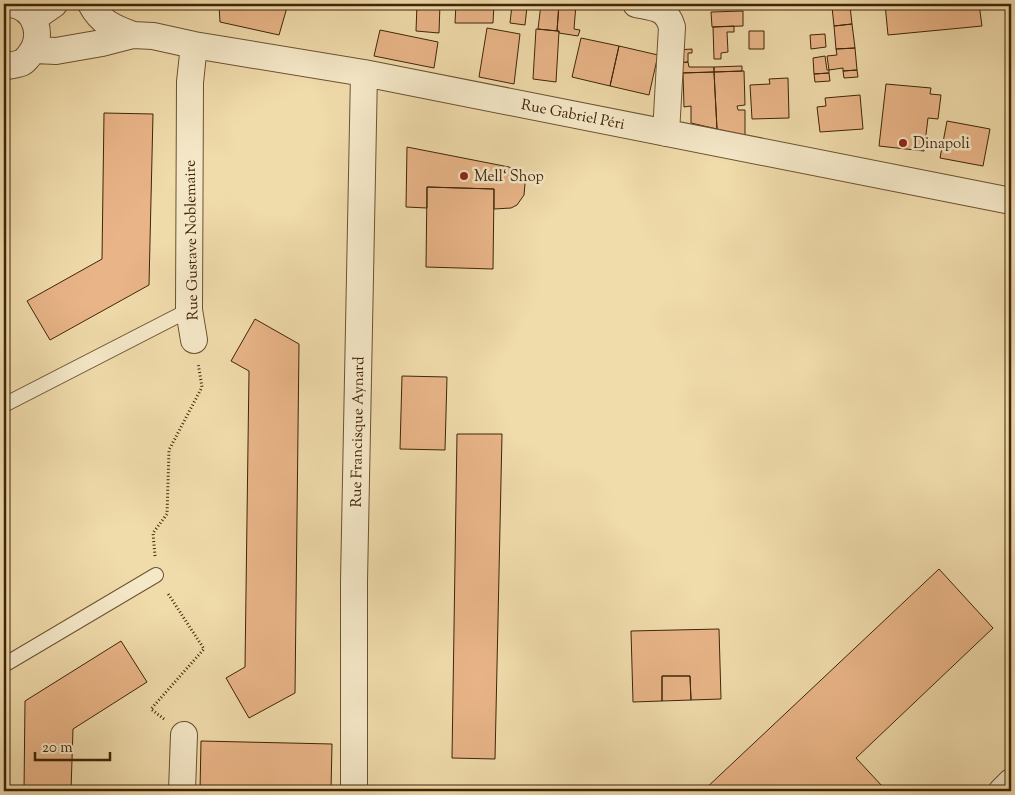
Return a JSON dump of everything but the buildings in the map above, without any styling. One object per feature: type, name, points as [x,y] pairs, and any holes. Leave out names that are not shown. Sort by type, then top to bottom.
[{"type":"street","points":[[4,67],[23,62],[35,50],[44,11],[11,4]]},
{"type":"street","name":"Rue Gabriel Péri","points":[[91,4],[108,25],[133,35],[153,36],[194,45],[364,73],[1011,201]]},
{"type":"street","points":[[636,4],[662,10],[672,27],[666,133]]},
{"type":"street","name":"Rue Gabriel Péri","points":[[35,50],[56,51],[102,44],[133,35]]},
{"type":"street","name":"Rue Gustave Noblemaire","points":[[194,45],[190,82],[189,310],[194,340]]},
{"type":"street","name":"Rue Francisque Aynard","points":[[354,791],[354,581],[364,73]]},
{"type":"street","points":[[182,791],[184,735]]},
{"type":"street","points":[[1002,791],[1011,782]]},
{"type":"lane","points":[[4,406],[189,310]]},
{"type":"lane","points":[[4,665],[156,575]]},
{"type":"path","name":"Rue Gustave Noblemaire","points":[[184,735],[151,709],[204,649],[156,575],[153,533],[167,514],[169,450],[202,387],[194,340]]},
{"type":"place","name":"Dinapoli","points":[[903,143]]},
{"type":"place","name":"Mell‘ Shop","points":[[464,176]]}]
